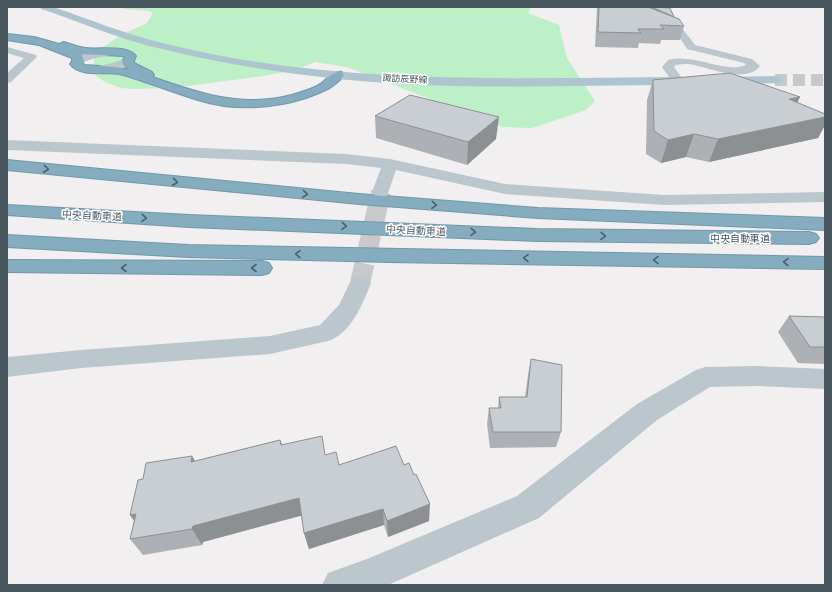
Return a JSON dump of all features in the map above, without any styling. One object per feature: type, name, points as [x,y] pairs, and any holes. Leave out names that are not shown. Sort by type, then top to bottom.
[{"type":"highway","points":[[7,33],[35,35],[81,51],[128,54],[131,56],[128,61],[129,65],[134,69],[191,95]]},
{"type":"highway","points":[[7,37],[35,40],[71,53],[76,56],[78,61],[76,64],[78,67],[124,72],[191,95],[237,103],[269,103],[296,97],[321,89],[338,75]]},
{"type":"highway","points":[[7,165],[360,199],[538,213],[825,224]]},
{"type":"highway","name":"中央自動車道","points":[[7,210],[189,221],[537,235],[825,238]]},
{"type":"highway","points":[[7,241],[188,252],[825,263]]},
{"type":"highway","points":[[7,266],[336,268],[390,256]]},
{"type":"main road","name":"諏訪辰野線","points":[[44,7],[160,46],[239,62],[338,75],[403,80],[483,82],[693,81]]},
{"type":"main road","points":[[712,81],[775,80]]},
{"type":"street","points":[[632,7],[633,10],[679,30],[691,46],[748,61],[754,66],[748,70],[734,71],[687,61],[672,62],[668,67],[678,81]]},
{"type":"street","points":[[7,50],[32,57],[7,79]]},
{"type":"street","points":[[78,61],[89,56],[106,52]]},
{"type":"street","points":[[98,69],[116,66],[128,61]]},
{"type":"street","points":[[712,81],[747,94]]},
{"type":"street","points":[[10,145],[346,160],[390,164],[505,189],[664,200],[825,197]]},
{"type":"street","points":[[381,192],[390,164]]},
{"type":"street","points":[[7,367],[81,359],[270,345],[328,332],[348,309],[360,283]]},
{"type":"street","points":[[340,585],[368,576],[528,507],[647,412],[705,376],[757,376],[825,379]]},
{"type":"green space","points":[[124,7],[531,7],[528,13],[559,25],[567,58],[595,101],[586,110],[532,128],[502,127],[347,67],[315,62],[296,70],[263,76],[172,88],[121,88],[105,82],[96,76],[93,54],[121,35],[147,23],[153,13],[149,11],[123,9]]},
{"type":"building","points":[[599,7],[648,7],[679,19],[684,26],[660,25],[664,29],[638,29],[641,33],[598,32]]},
{"type":"building","points":[[652,7],[670,8],[674,17]]},
{"type":"building","points":[[730,73],[800,97],[789,99],[825,114],[825,117],[718,139],[694,134],[668,140],[654,131],[653,80]]},
{"type":"building","points":[[410,95],[499,117],[468,142],[375,116]]},
{"type":"building","points":[[789,316],[825,317],[825,347],[810,347]]},
{"type":"building","points":[[531,359],[562,365],[561,432],[493,432],[489,408],[501,408],[499,397],[527,397]]},
{"type":"building","points":[[322,436],[325,455],[336,452],[339,465],[396,446],[404,465],[409,463],[414,475],[416,474],[430,504],[387,521],[383,509],[304,533],[299,498],[193,526],[192,529],[130,539],[136,514],[130,515],[138,480],[143,479],[146,463],[192,456],[191,462],[280,440],[281,445]]},
{"type":"tunnel","points":[[775,80],[825,80]]},
{"type":"tunnel","points":[[360,283],[381,192]]}]
